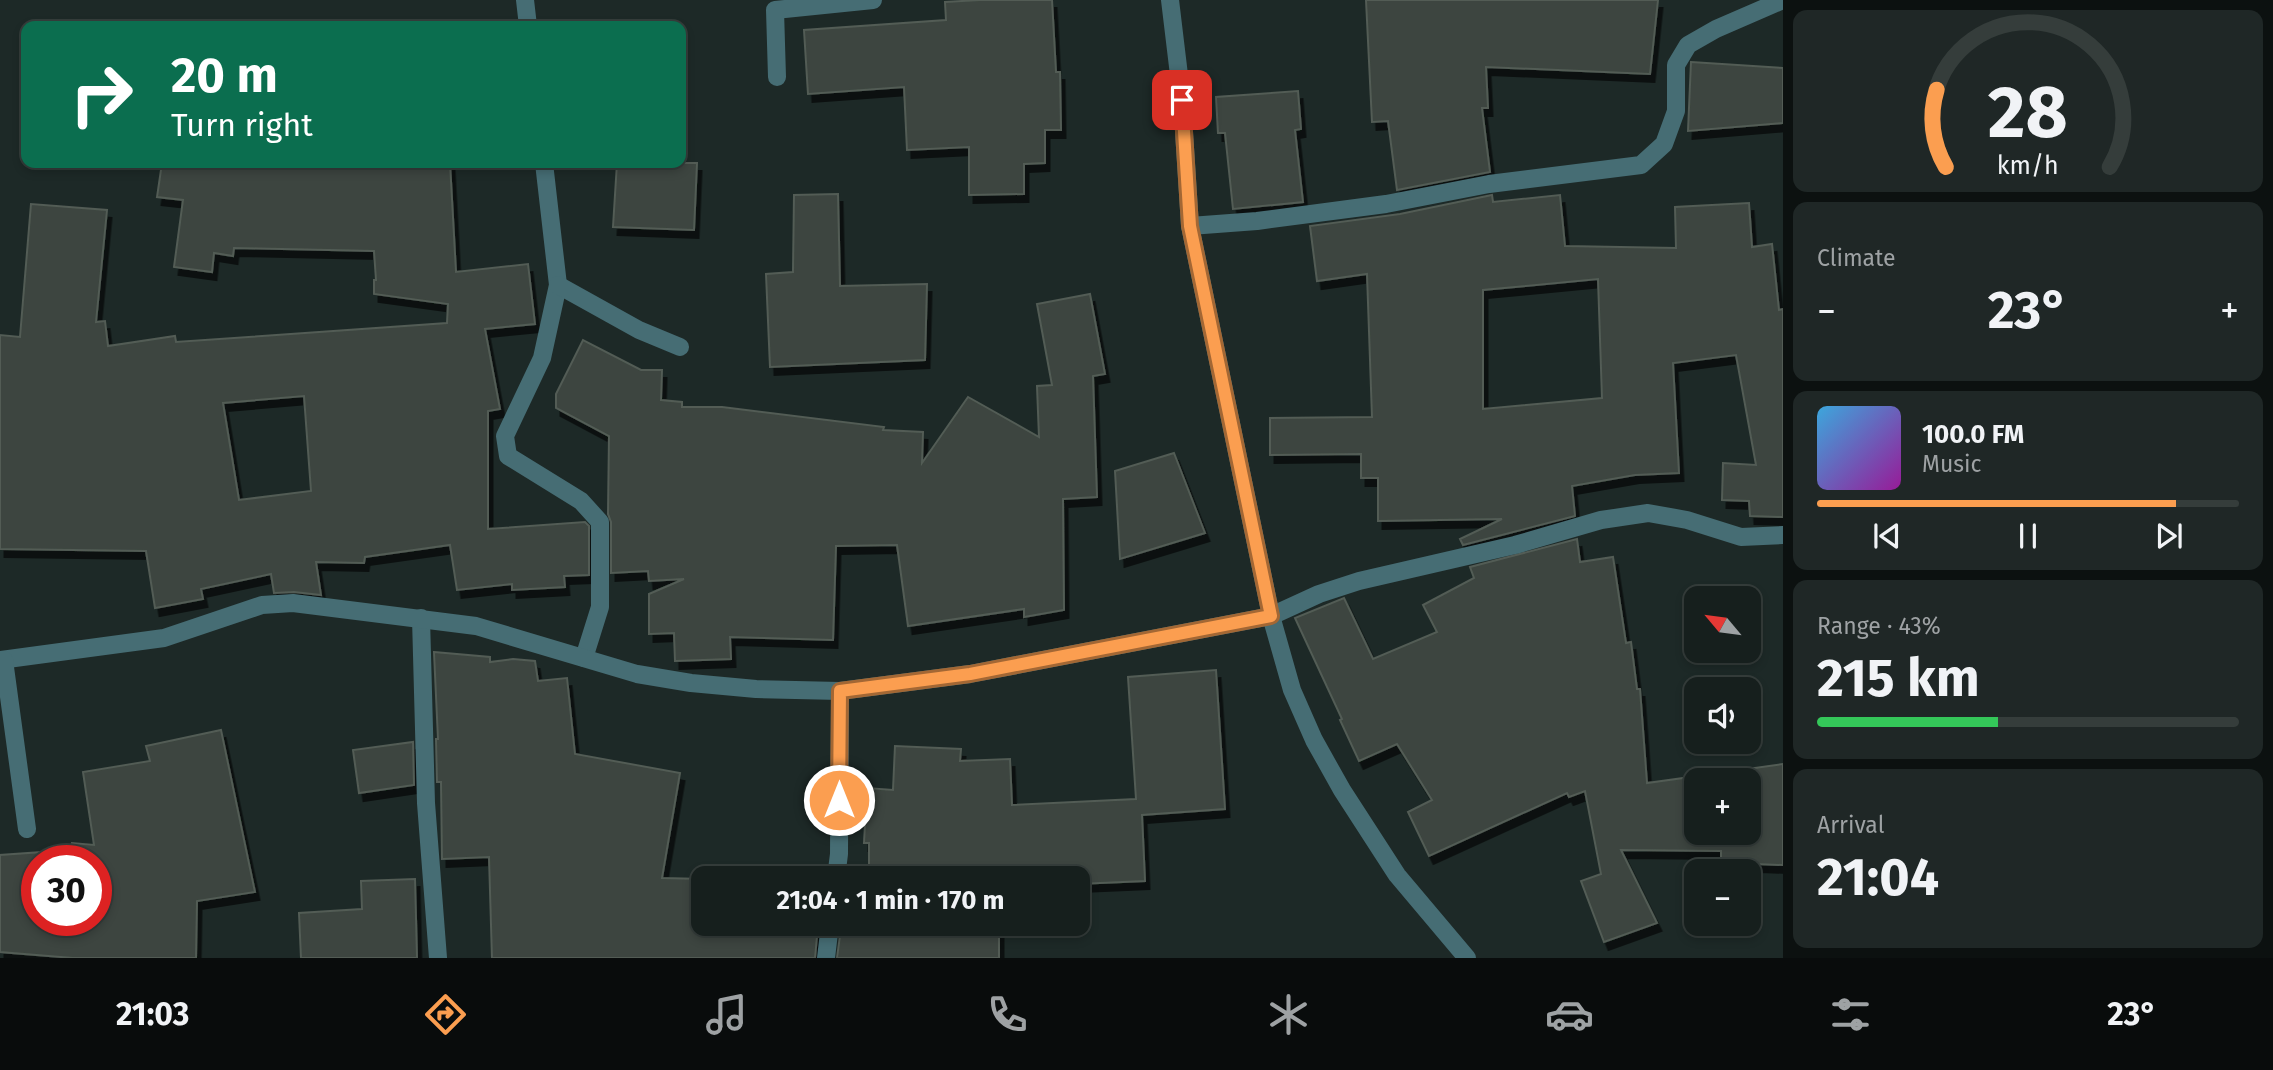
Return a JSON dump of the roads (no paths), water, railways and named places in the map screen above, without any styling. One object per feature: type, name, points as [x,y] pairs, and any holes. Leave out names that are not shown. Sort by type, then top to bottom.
[{"type":"street","points":[[526,0],[528,21]]},
{"type":"street","points":[[777,77],[775,10],[873,0]]},
{"type":"street","points":[[1170,0],[1182,100],[1190,226],[1271,616],[1293,690],[1314,740],[1336,780],[1397,875],[1467,958]]},
{"type":"street","points":[[1190,226],[1386,204],[1489,184],[1641,165],[1664,144],[1676,111],[1676,65],[1688,44],[1783,0]]},
{"type":"street","points":[[545,168],[558,285],[542,358],[505,436],[508,456],[581,501],[600,522],[600,607],[584,658]]},
{"type":"street","points":[[558,285],[639,330],[680,348]]},
{"type":"street","points":[[27,829],[2,660],[164,638],[262,605],[293,603],[476,626],[637,674],[691,683],[756,689],[840,691],[970,674],[1271,616],[1319,594],[1359,581],[1516,545],[1601,520],[1647,513],[1687,520],[1741,537],[1783,535]]},
{"type":"street","points":[[421,618],[426,803],[433,916],[439,958]]},
{"type":"street","points":[[838,866],[840,691]]},
{"type":"street","points":[[826,958],[829,936]]}]
